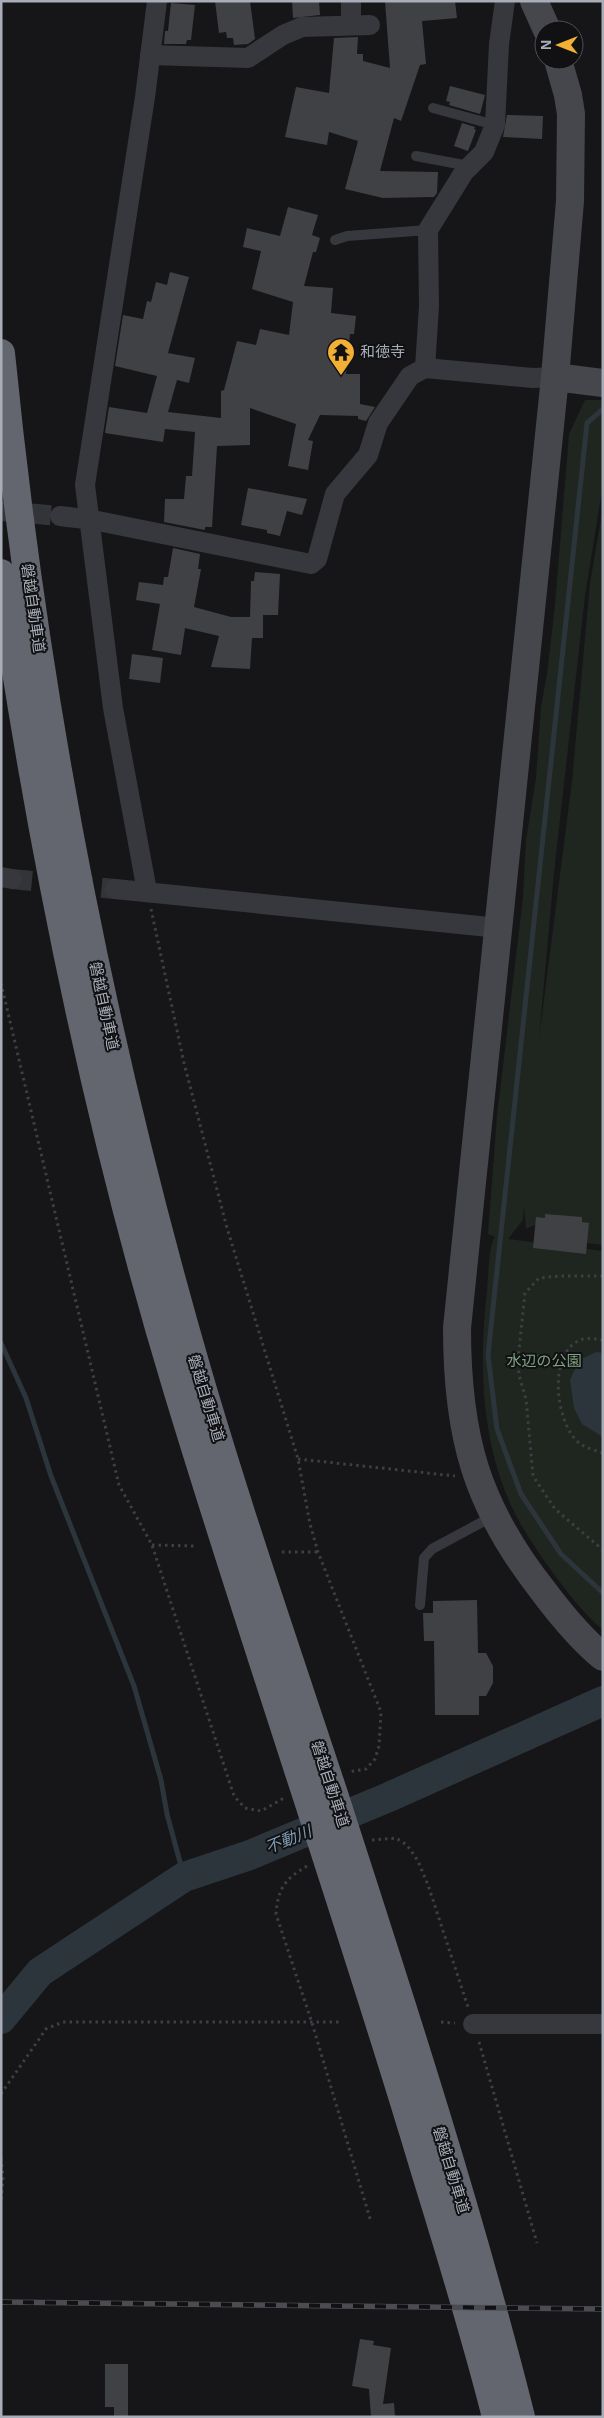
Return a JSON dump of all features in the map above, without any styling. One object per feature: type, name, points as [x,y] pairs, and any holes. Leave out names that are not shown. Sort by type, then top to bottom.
[{"type":"highway","name":"磐越自動車道","points":[[1,353],[42,669],[80,896],[108,1030],[158,1233],[199,1378],[265,1590],[338,1780],[328,1853],[458,2281],[496,2417]]},
{"type":"highway","name":"磐越自動車道","points":[[1,573],[31,768],[55,903],[107,1136],[176,1385],[297,1798],[328,1853],[485,2281],[521,2417]]},
{"type":"street","points":[[147,891],[113,708],[85,485],[157,1]]},
{"type":"street","points":[[150,55],[248,58],[284,35],[302,27],[360,25],[350,1]]},
{"type":"street","points":[[425,368],[428,306],[428,230],[464,172],[484,152],[495,125],[499,44],[505,1]]},
{"type":"street","points":[[534,1],[543,20]]},
{"type":"street","points":[[561,70],[568,95],[571,152],[570,201],[555,378],[457,1328],[459,1394],[468,1446],[476,1474],[508,1543],[564,1618],[588,1644],[603,1656]]},
{"type":"street","points":[[60,516],[88,519],[311,564],[317,559],[335,494],[368,455],[378,423],[410,376],[425,368],[603,383]]},
{"type":"street","points":[[115,889],[499,928]]},
{"type":"street","points":[[473,2024],[603,2024]]},
{"type":"lane","points":[[433,108],[495,125]]},
{"type":"lane","points":[[416,156],[470,166]]},
{"type":"lane","points":[[335,240],[347,236],[428,230]]},
{"type":"lane","points":[[420,1605],[424,1558],[432,1549],[484,1521]]},
{"type":"path","points":[[147,891],[184,1063],[227,1228],[298,1459],[310,1524],[318,1552],[381,1712],[379,1746],[375,1759],[366,1769],[338,1780]]},
{"type":"path","points":[[1,983],[119,1485],[152,1545],[234,1796],[245,1808],[261,1811],[297,1798]]},
{"type":"path","points":[[603,1276],[539,1278],[524,1293],[518,1359],[519,1375],[526,1399],[533,1476],[555,1509],[603,1550]]},
{"type":"path","points":[[603,1340],[585,1339],[578,1341],[561,1360],[558,1380],[559,1393],[570,1432],[577,1442],[583,1446],[603,1453]]},
{"type":"path","points":[[518,1359],[531,1355],[561,1360]]},
{"type":"path","points":[[298,1459],[322,1460],[443,1476],[476,1474]]},
{"type":"path","points":[[152,1545],[195,1546]]},
{"type":"path","points":[[282,1552],[318,1552]]},
{"type":"path","points":[[328,1853],[294,1873],[283,1886],[277,1898],[276,1914],[312,2022],[371,2222]]},
{"type":"path","points":[[1,2094],[46,2029],[63,2022],[339,2022]]},
{"type":"path","points":[[1,2158],[4,2177],[1,2202]]},
{"type":"green space","name":"水辺の公園","points":[[585,400],[603,400],[603,484],[585,596],[554,873],[539,1039],[572,781],[590,583],[603,507],[603,1245],[540,1238],[542,1217],[539,1223],[526,1229],[524,1206],[523,1220],[508,1239],[603,1251],[603,1630],[582,1609],[557,1578],[525,1532],[509,1502],[497,1468],[491,1443],[484,1393],[483,1367],[484,1317],[489,1262],[491,1246],[495,1237],[488,1234],[497,1116],[523,897],[526,840],[536,778],[541,707],[555,605],[569,434]]},
{"type":"shaded area","points":[[596,1352],[603,1353],[603,1437],[582,1424],[574,1408],[570,1380],[579,1360]]},
{"type":"building","points":[[215,1],[250,1],[255,39],[248,44],[234,45],[233,38],[227,38],[226,32],[219,33]]},
{"type":"building","points":[[292,1],[319,1],[320,15],[293,18]]},
{"type":"building","points":[[385,1],[455,1],[457,18],[422,21],[426,64],[420,65],[401,121],[394,118],[380,171],[438,172],[437,193],[434,197],[383,198],[345,189],[358,141],[329,132],[327,145],[285,137],[296,87],[329,93],[334,38],[358,37],[357,54],[363,54],[363,61],[390,68]]},
{"type":"building","points":[[171,3],[195,5],[191,40],[187,40],[186,44],[164,44],[165,31],[168,31]]},
{"type":"building","points":[[450,86],[485,95],[480,114],[449,105],[450,102],[446,101]]},
{"type":"building","points":[[507,115],[543,116],[542,139],[503,137]]},
{"type":"building","points":[[462,123],[475,127],[474,129],[476,130],[468,151],[454,146]]},
{"type":"building","points":[[288,207],[318,215],[312,235],[320,238],[316,252],[313,252],[304,286],[333,288],[331,313],[356,316],[354,334],[350,334],[346,374],[360,374],[360,404],[375,407],[366,421],[358,419],[358,416],[320,415],[308,440],[313,441],[308,470],[288,466],[296,424],[250,408],[250,445],[217,446],[212,527],[205,527],[205,530],[164,522],[165,499],[184,499],[186,476],[192,476],[195,432],[165,429],[163,442],[105,433],[109,407],[147,413],[157,376],[115,366],[123,315],[143,319],[147,301],[151,302],[156,282],[167,285],[170,272],[189,277],[168,353],[195,358],[189,383],[177,380],[168,412],[221,418],[221,391],[224,390],[237,341],[256,345],[260,329],[289,335],[293,302],[252,289],[261,251],[243,247],[247,228],[280,236]]},
{"type":"building","points":[[248,488],[307,499],[302,515],[287,511],[280,536],[267,533],[267,530],[241,525]]},
{"type":"building","points":[[173,548],[200,554],[198,569],[201,569],[194,607],[231,617],[250,617],[251,581],[254,581],[255,572],[280,574],[278,615],[263,615],[263,638],[252,638],[250,669],[211,667],[219,636],[185,628],[181,655],[152,650],[160,604],[136,600],[139,582],[163,585],[164,577],[168,577]]},
{"type":"building","points":[[132,654],[163,658],[160,683],[129,679]]},
{"type":"building","points":[[545,1214],[582,1217],[582,1222],[589,1223],[586,1254],[533,1248],[536,1217],[545,1218]]},
{"type":"building","points":[[477,1600],[478,1653],[486,1653],[493,1666],[493,1683],[486,1696],[479,1696],[479,1715],[435,1715],[434,1641],[424,1641],[423,1613],[433,1613],[433,1601]]},
{"type":"building","points":[[360,2339],[374,2341],[373,2345],[391,2348],[383,2404],[394,2403],[395,2417],[371,2417],[369,2389],[352,2386]]},
{"type":"building","points":[[105,2364],[128,2364],[128,2417],[114,2417],[114,2407],[105,2407]]},
{"type":"waterway","points":[[603,409],[587,423],[488,1355],[497,1429],[521,1494],[561,1554],[603,1593]]},
{"type":"waterway","points":[[1,1343],[26,1398],[51,1476],[134,1686],[161,1780],[167,1814],[184,1877]]},
{"type":"waterway","name":"不動川","points":[[1,2019],[40,1972],[184,1877],[250,1855],[389,1797],[603,1701]]},
{"type":"tunnel","points":[[1,511],[60,516]]},
{"type":"tunnel","points":[[12,879],[115,889]]},
{"type":"railway","points":[[1,2302],[603,2309]]},
{"type":"place","name":"和徳寺","points":[[341,376]]}]
